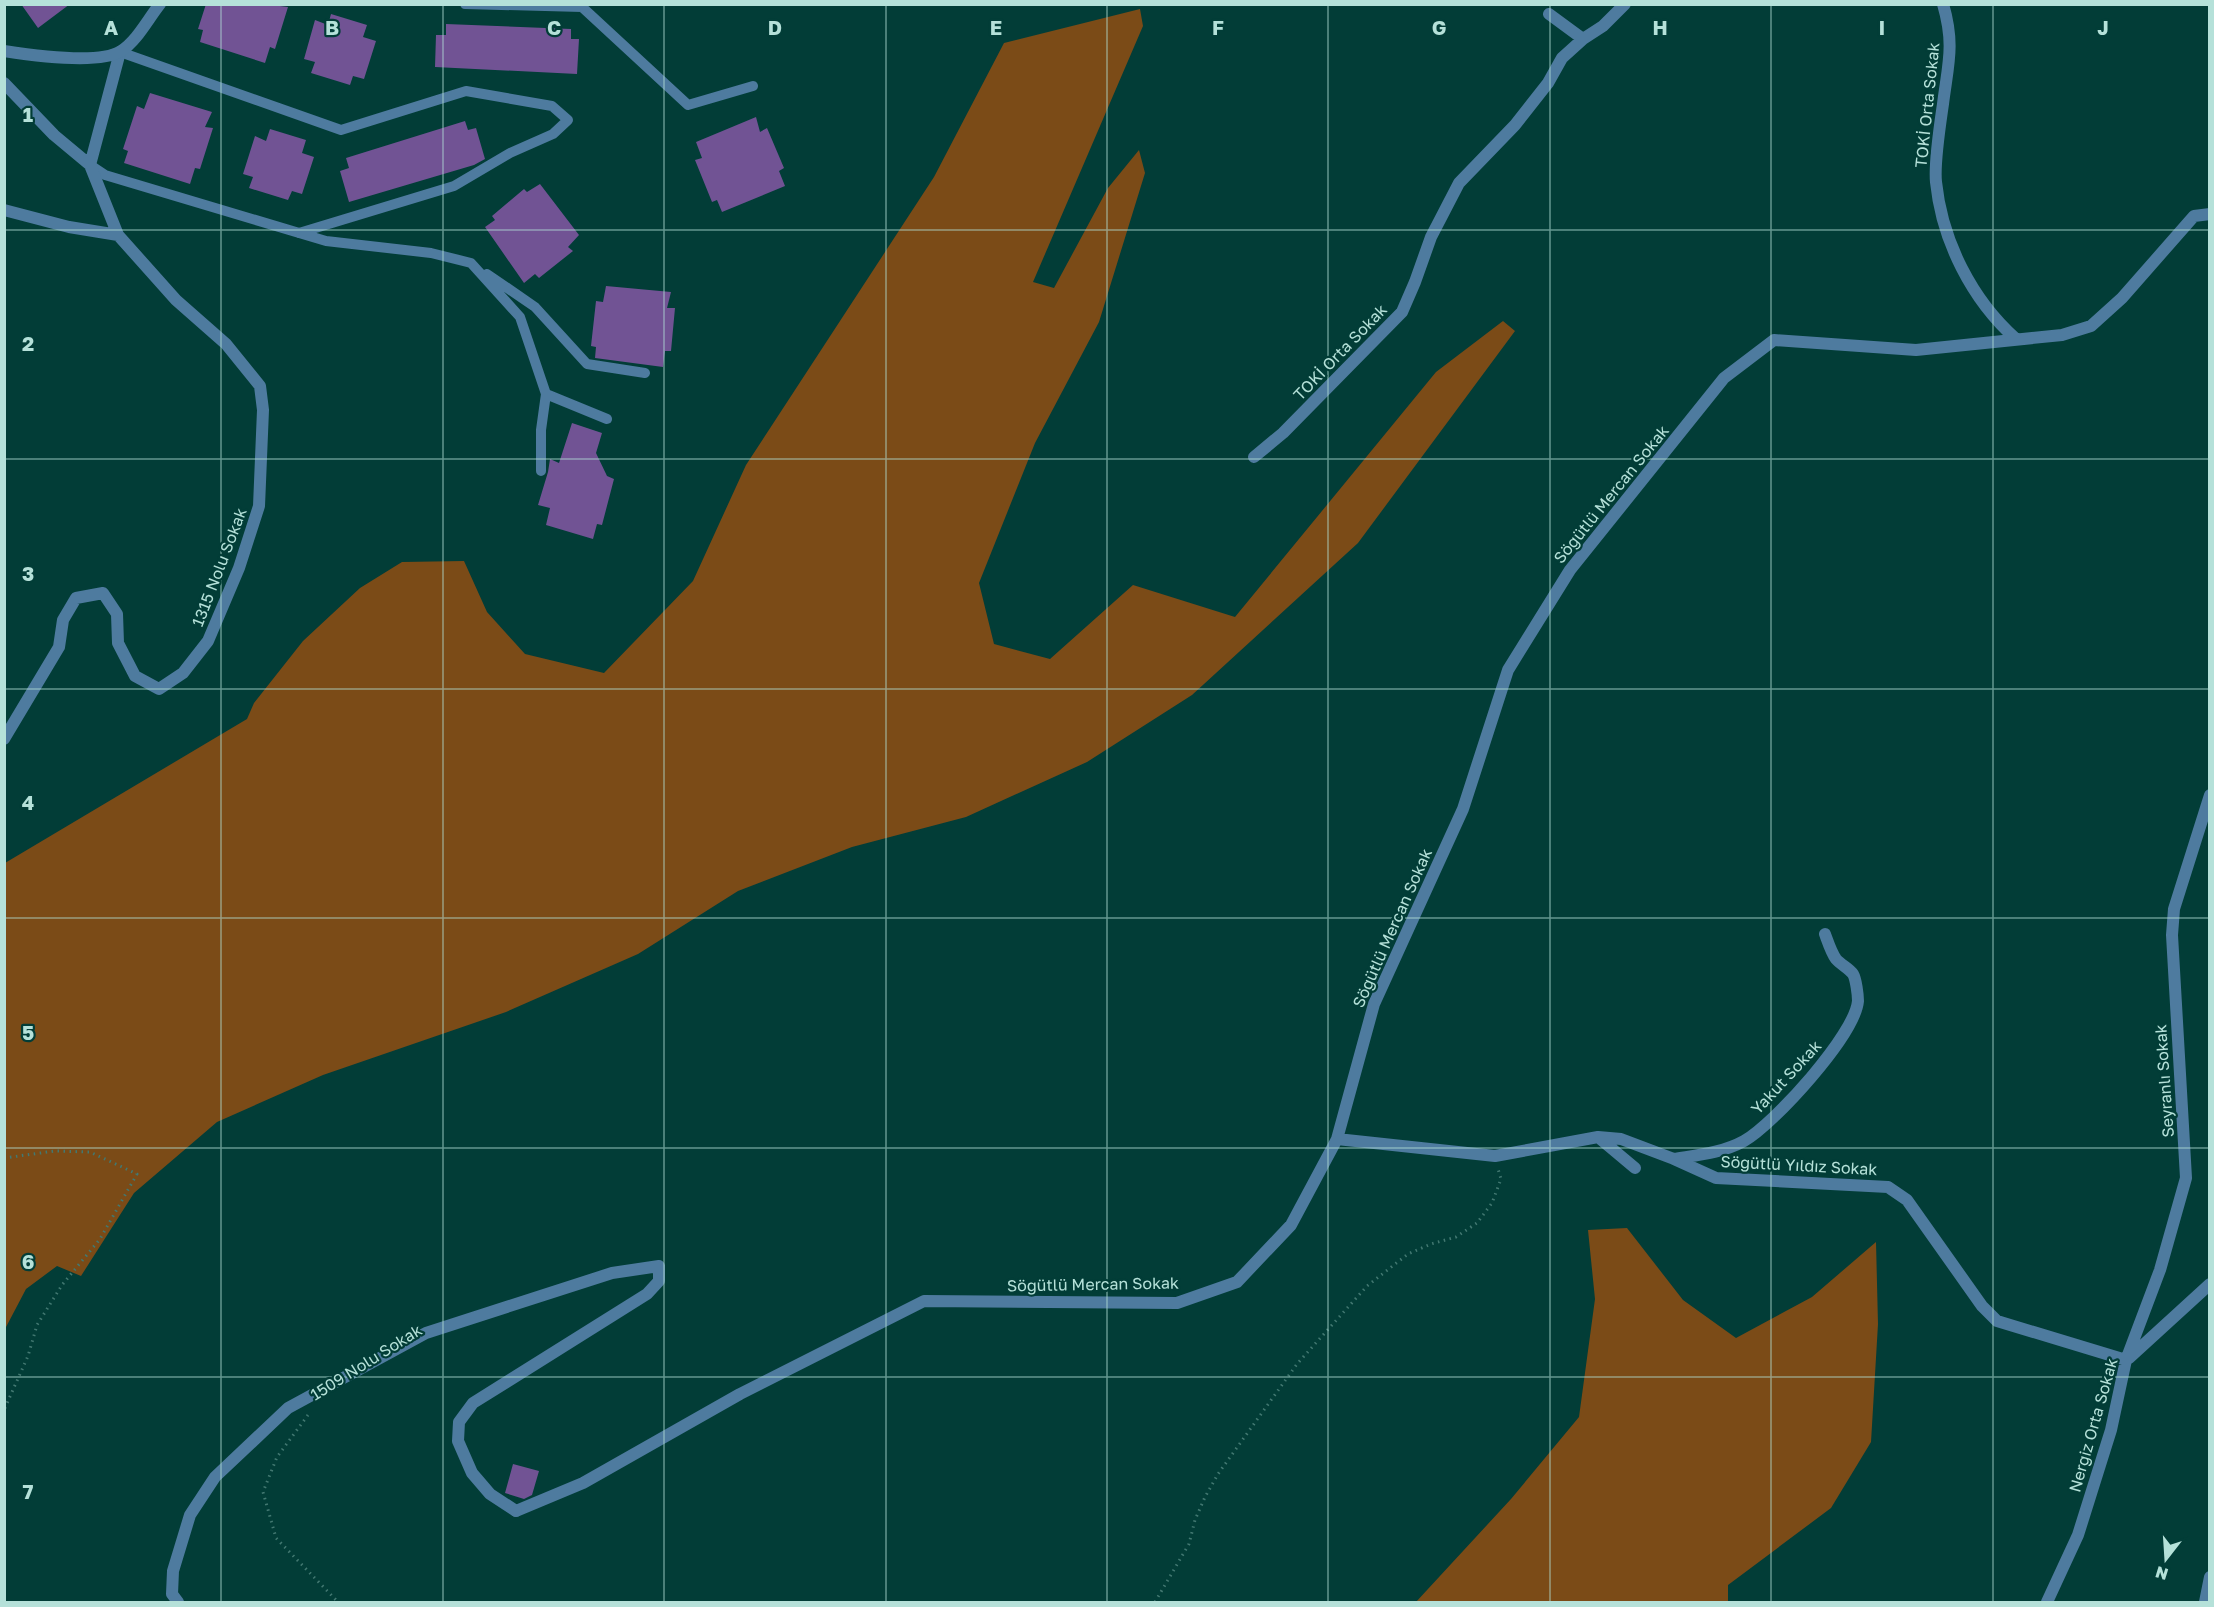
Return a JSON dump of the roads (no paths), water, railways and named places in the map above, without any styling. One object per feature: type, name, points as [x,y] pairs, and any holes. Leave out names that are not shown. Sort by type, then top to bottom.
[{"type":"street","points":[[90,165],[120,52],[137,35],[160,4]]},
{"type":"street","name":"TOKİ Orta Sokak","points":[[1254,457],[1283,433],[1402,312],[1416,282],[1431,237],[1459,183],[1515,125],[1548,83],[1562,58],[1582,39],[1603,26],[1625,4]]},
{"type":"street","name":"TOKİ Orta Sokak","points":[[1943,4],[1950,29],[1950,54],[1935,180],[1940,205],[1955,254],[1997,322],[2016,339]]},
{"type":"street","points":[[1549,14],[1582,39]]},
{"type":"street","points":[[4,51],[40,56],[92,58],[120,52]]},
{"type":"street","name":"1315 Nolu Sokak","points":[[4,82],[54,135],[90,165],[118,235],[176,300],[226,344],[260,386],[263,410],[259,506],[239,568],[208,641],[183,673],[159,689],[135,676],[118,643],[117,614],[103,593],[76,597],[63,620],[59,647],[4,739]]},
{"type":"street","points":[[4,210],[69,227],[118,235]]},
{"type":"street","points":[[2016,339],[2062,335],[2091,326],[2122,298],[2194,216],[2210,214]]},
{"type":"street","name":"Söğütlü Mercan Sokak","points":[[178,1602],[172,1594],[173,1571],[190,1515],[215,1476],[288,1408],[426,1333],[612,1273],[659,1266],[658,1281],[647,1294],[473,1403],[459,1422],[458,1442],[472,1473],[490,1494],[516,1511],[583,1483],[740,1394],[924,1301],[1177,1303],[1237,1282],[1291,1225],[1337,1139],[1374,1004],[1463,809],[1508,670],[1570,570],[1725,378],[1774,340],[1916,350],[2016,339]]},
{"type":"street","name":"Seyranlı Sokak","points":[[2126,1360],[2160,1270],[2186,1178],[2176,1022],[2173,918],[2210,795]]},
{"type":"street","name":"Yakut Sokak","points":[[1674,1159],[1720,1151],[1745,1140],[1765,1126],[1784,1107],[1835,1048],[1858,1002],[1854,976],[1836,958],[1825,934]]},
{"type":"street","points":[[1598,1137],[1635,1168]]},
{"type":"street","name":"Söğütlü Yıldız Sokak","points":[[1337,1139],[1495,1156],[1598,1137],[1621,1139],[1716,1178],[1888,1187],[1907,1200],[1982,1306],[1997,1321],[2126,1360]]},
{"type":"street","name":"Nergiz Orta Sokak","points":[[2047,1602],[2081,1524],[2111,1430],[2126,1360],[2210,1284]]},
{"type":"street","points":[[2205,1602],[2210,1577]]},
{"type":"lane","points":[[465,4],[582,7],[687,105],[753,86]]},
{"type":"lane","points":[[120,52],[341,130],[466,91],[552,106],[568,120],[553,134],[510,153],[454,186],[299,233]]},
{"type":"lane","points":[[90,165],[105,175],[326,241],[431,253],[471,263],[535,307],[587,364],[645,373]]},
{"type":"lane","points":[[471,263],[520,317],[546,394],[540,430],[541,471]]},
{"type":"lane","points":[[546,394],[608,418]]}]
